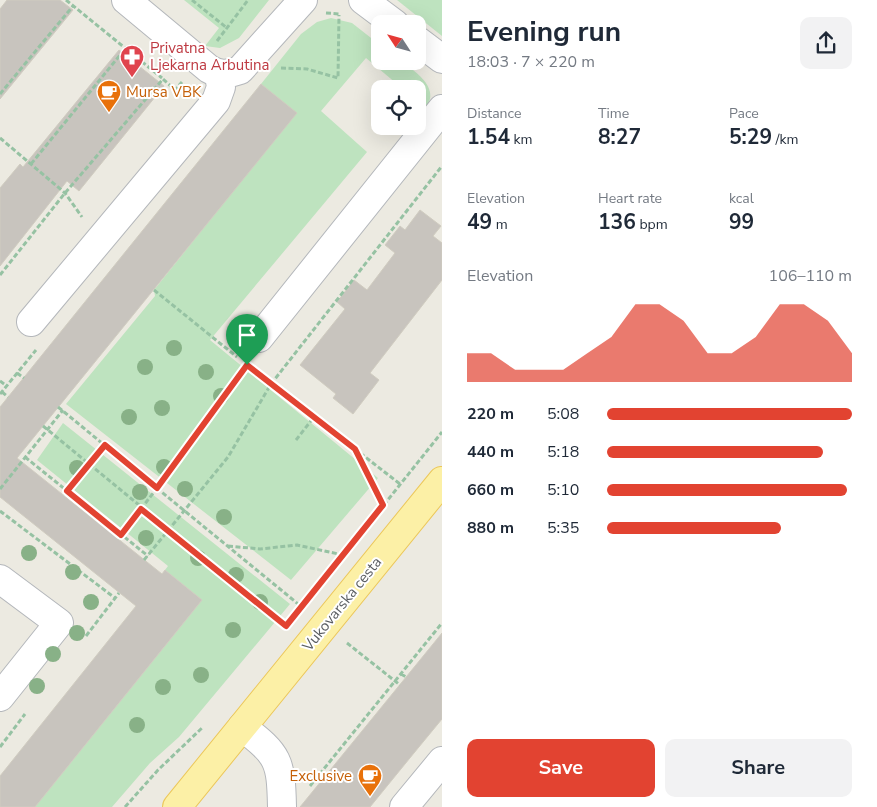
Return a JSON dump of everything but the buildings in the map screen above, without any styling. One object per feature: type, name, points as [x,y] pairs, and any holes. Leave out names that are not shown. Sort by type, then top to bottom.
[{"type":"main road","name":"Vukovarska cesta","points":[[177,807],[442,481]]},
{"type":"street","points":[[126,0],[210,68],[229,74],[240,70],[251,60],[303,0]]},
{"type":"street","points":[[363,0],[383,15]]},
{"type":"street","points":[[426,46],[442,59]]},
{"type":"street","points":[[31,322],[216,101],[220,87],[210,68]]},
{"type":"street","points":[[259,338],[442,109]]},
{"type":"street","points":[[0,579],[59,623],[0,697]]},
{"type":"street","points":[[242,727],[268,747],[276,758],[282,796]]},
{"type":"street","points":[[404,807],[442,761]]},
{"type":"path","points":[[66,0],[175,90],[210,68],[227,28],[248,0]]},
{"type":"path","points":[[192,0],[227,28]]},
{"type":"path","points":[[0,94],[73,6]]},
{"type":"path","points":[[275,69],[283,67],[307,69],[338,78],[340,14]]},
{"type":"path","points":[[31,164],[125,49]]},
{"type":"path","points":[[0,275],[65,192],[162,79]]},
{"type":"path","points":[[0,138],[65,192]]},
{"type":"path","points":[[144,560],[228,456],[271,384],[442,166]]},
{"type":"path","points":[[154,290],[239,358]]},
{"type":"path","points":[[118,539],[247,365],[400,484]]},
{"type":"path","points":[[18,372],[24,378]]},
{"type":"path","points":[[0,381],[6,386]]},
{"type":"path","points":[[2,392],[8,397]]},
{"type":"path","points":[[58,407],[325,626],[400,684]]},
{"type":"path","points":[[0,489],[63,410]]},
{"type":"path","points":[[296,440],[314,417]]},
{"type":"path","points":[[43,426],[141,509],[286,626]]},
{"type":"path","points":[[378,512],[442,432]]},
{"type":"path","points":[[64,495],[105,445]]},
{"type":"path","points":[[355,449],[383,505]]},
{"type":"path","points":[[25,457],[148,556]]},
{"type":"path","points":[[0,511],[114,598]]},
{"type":"path","points":[[228,546],[260,549],[298,545],[343,555]]},
{"type":"path","points":[[337,563],[349,548]]},
{"type":"path","points":[[296,613],[308,600]]},
{"type":"path","points":[[280,634],[291,620]]},
{"type":"path","points":[[282,796],[293,790],[306,790],[442,623]]},
{"type":"path","points":[[401,674],[406,677]]},
{"type":"path","points":[[125,807],[158,770],[205,726]]},
{"type":"green space","points":[[184,0],[269,0],[239,38],[220,48],[205,46],[219,28]]},
{"type":"green space","points":[[397,0],[442,0],[442,36],[426,23],[426,15],[416,15]]},
{"type":"green space","points":[[331,18],[352,23],[371,38],[371,62],[366,58],[321,111],[367,152],[210,340],[378,478],[291,580],[66,404],[155,296],[154,290],[296,113],[261,84],[301,34],[317,22]]},
{"type":"green space","points":[[380,70],[413,70],[423,80],[392,80]]},
{"type":"green space","points":[[426,84],[430,93],[426,108]]},
{"type":"green space","points":[[63,423],[290,604],[179,737],[150,763],[112,807],[35,807],[202,600],[165,570],[168,566],[37,460]]},
{"type":"place","name":"Privatna Ljekarna Arbutina","points":[[132,78]]},
{"type":"place","name":"Mursa VBK","points":[[109,113]]},
{"type":"place","name":"Exclusive","points":[[370,797]]},
{"type":"route","points":[[247,365],[355,449],[383,505],[286,626],[141,509],[121,535],[67,491],[105,445],[157,488],[247,365]]}]
